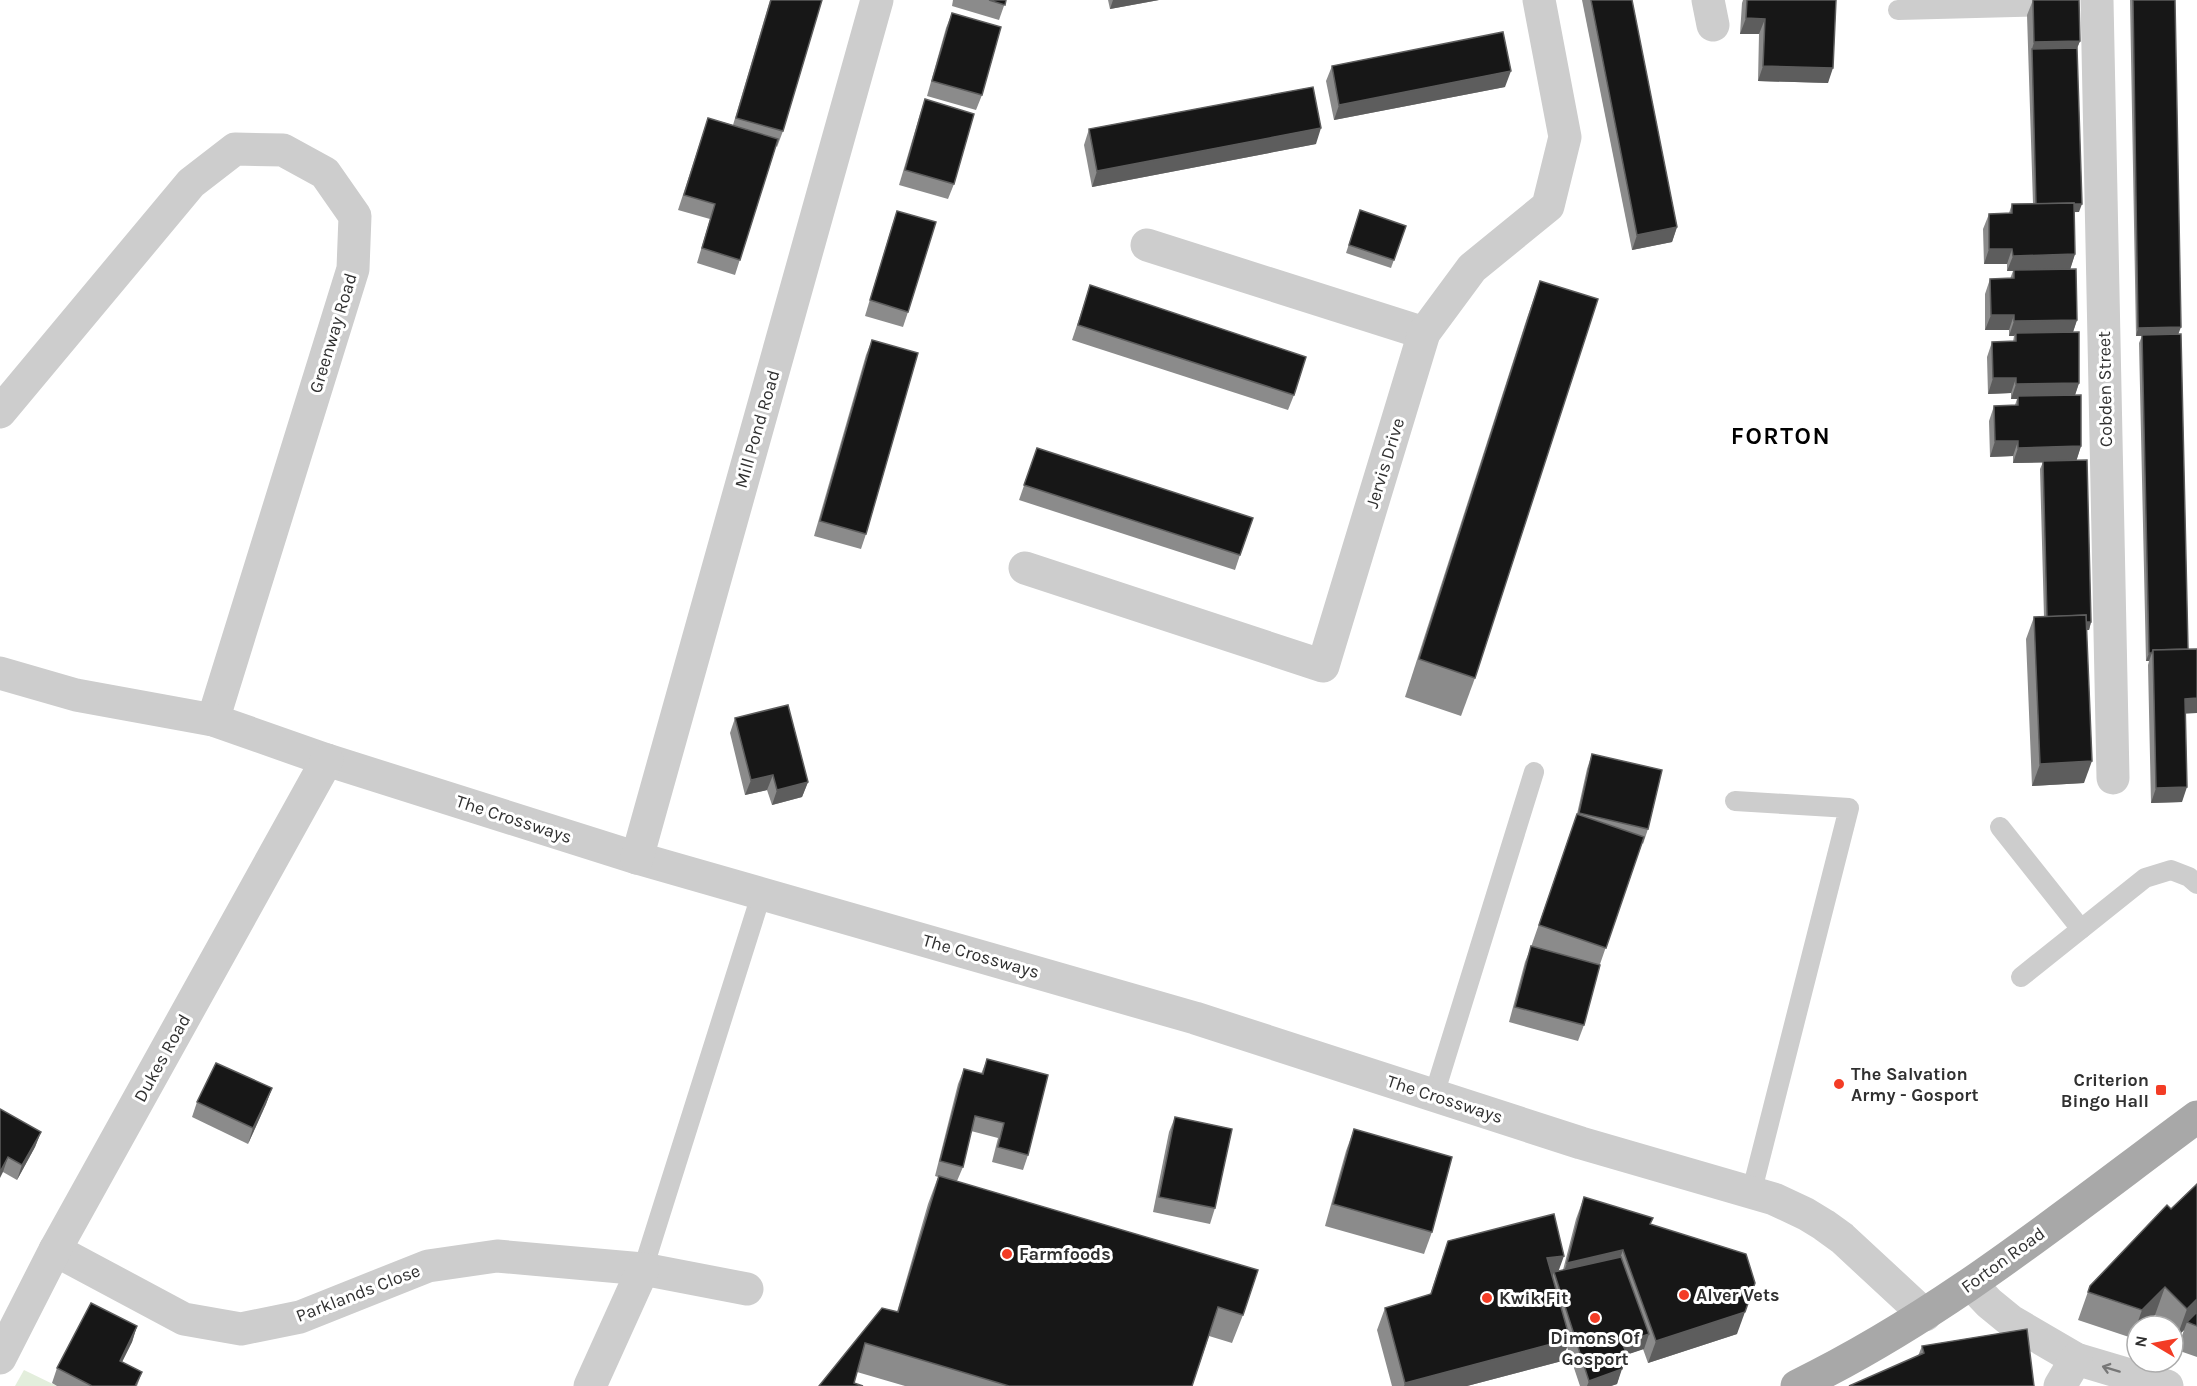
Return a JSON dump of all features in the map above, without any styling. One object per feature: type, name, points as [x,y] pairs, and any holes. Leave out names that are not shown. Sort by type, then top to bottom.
[{"type":"main road","name":"Forton Road","points":[[1797,1386],[1861,1353],[1971,1284],[2197,1117]]},
{"type":"street","name":"Mill Pond Road","points":[[637,858],[877,0]]},
{"type":"street","name":"Jervis Drive","points":[[1025,568],[1323,666],[1424,333],[1472,268],[1548,206],[1565,137],[1539,0]]},
{"type":"street","name":"Cobden Street","points":[[2097,3],[2113,778]]},
{"type":"street","name":"Greenway Road","points":[[0,411],[190,183],[235,149],[283,150],[325,173],[355,216],[353,269],[213,720]]},
{"type":"street","points":[[1147,245],[1424,333]]},
{"type":"street","name":"The Crossways","points":[[0,673],[76,695],[213,720],[327,760],[637,858],[1195,1018],[1581,1143],[1787,1204],[1842,1238],[1924,1315]]},
{"type":"street","name":"Dukes Road","points":[[0,1358],[55,1250],[327,760]]},
{"type":"street","name":"Parklands Close","points":[[55,1250],[184,1319],[241,1329],[300,1317],[428,1266],[497,1256],[643,1269],[747,1288]]},
{"type":"street","points":[[590,1386],[643,1269]]},
{"type":"street","points":[[1971,1284],[2011,1321],[2076,1359],[2167,1386]]},
{"type":"street","points":[[2060,1386],[2076,1359]]},
{"type":"lane","points":[[1898,10],[2097,3]]},
{"type":"lane","points":[[1434,1095],[1534,772]]},
{"type":"lane","points":[[1735,801],[1849,808],[1751,1194]]},
{"type":"lane","points":[[2000,827],[2081,929]]},
{"type":"lane","points":[[2021,978],[2145,878],[2171,870],[2189,877],[2197,884]]},
{"type":"lane","points":[[643,1269],[762,892]]},
{"type":"green space","points":[[24,1370],[57,1386],[15,1386]]},
{"type":"building","points":[[771,0],[822,0],[783,131],[736,118]]},
{"type":"building","points":[[989,0],[1006,0],[1005,5]]},
{"type":"building","points":[[1591,0],[1632,0],[1677,227],[1637,235]]},
{"type":"building","points":[[1747,0],[1836,0],[1833,68],[1763,66],[1765,19],[1746,18]]},
{"type":"building","points":[[2033,0],[2079,0],[2080,41],[2034,42]]},
{"type":"building","points":[[2133,0],[2175,0],[2181,327],[2138,328]]},
{"type":"building","points":[[952,13],[1001,27],[982,95],[932,81]]},
{"type":"building","points":[[1503,32],[1511,71],[1339,105],[1332,66]]},
{"type":"building","points":[[2077,48],[2082,204],[2036,204],[2032,49]]},
{"type":"building","points":[[1313,87],[1321,128],[1097,171],[1089,129]]},
{"type":"building","points":[[925,99],[974,114],[954,184],[905,170]]},
{"type":"building","points":[[708,118],[778,139],[740,260],[702,248],[715,204],[684,195]]},
{"type":"building","points":[[2074,203],[2075,254],[2013,256],[2012,249],[1989,249],[1989,214],[2012,213],[2012,204]]},
{"type":"building","points":[[1360,210],[1406,226],[1394,260],[1349,245]]},
{"type":"building","points":[[897,211],[936,222],[908,312],[870,300]]},
{"type":"building","points":[[2076,269],[2077,320],[2014,321],[2014,315],[1991,315],[1990,279],[2014,278],[2014,270]]},
{"type":"building","points":[[1540,281],[1598,299],[1475,678],[1419,659]]},
{"type":"building","points":[[1090,285],[1306,357],[1294,395],[1078,325]]},
{"type":"building","points":[[2079,332],[2079,383],[2016,384],[2016,378],[1993,378],[1992,342],[2016,341],[2016,333]]},
{"type":"building","points":[[2181,334],[2188,649],[2153,650],[2149,653],[2142,335]]},
{"type":"building","points":[[872,340],[918,353],[866,534],[820,521]]},
{"type":"building","points":[[2081,395],[2081,446],[2018,448],[2018,441],[1995,441],[1994,406],[2018,405],[2018,396]]},
{"type":"building","points":[[1037,448],[1253,518],[1240,555],[1024,485]]},
{"type":"building","points":[[2087,460],[2091,622],[2086,622],[2086,615],[2047,617],[2043,461]]},
{"type":"building","points":[[2086,615],[2092,761],[2040,764],[2034,617]]},
{"type":"building","points":[[2197,649],[2197,698],[2185,699],[2187,787],[2156,788],[2153,650]]},
{"type":"building","points":[[788,705],[808,782],[777,790],[773,775],[751,780],[735,718]]},
{"type":"building","points":[[1592,754],[1662,770],[1648,829],[1579,813]]},
{"type":"building","points":[[1577,814],[1644,837],[1606,948],[1539,925]]},
{"type":"building","points":[[1531,946],[1600,965],[1584,1025],[1515,1007]]},
{"type":"building","points":[[987,1059],[1048,1075],[1028,1155],[998,1147],[1004,1123],[975,1116],[963,1167],[940,1161],[964,1069],[983,1074]]},
{"type":"building","points":[[216,1063],[272,1088],[253,1128],[197,1102]]},
{"type":"building","points":[[0,1109],[41,1132],[22,1165],[8,1157],[0,1172]]},
{"type":"building","points":[[1175,1117],[1232,1129],[1215,1208],[1159,1197]]},
{"type":"building","points":[[1354,1129],[1452,1157],[1432,1232],[1333,1204]]},
{"type":"building","name":"Farmfoods","points":[[939,1176],[1258,1270],[1243,1315],[1218,1307],[1192,1386],[1009,1386],[865,1343],[854,1383],[863,1386],[819,1386],[882,1308],[898,1312]]},
{"type":"building","points":[[2197,1184],[2197,1299],[2187,1309],[2165,1287],[2142,1310],[2088,1292],[2090,1286],[2167,1205],[2171,1209]]},
{"type":"building","name":"Alver Vets","points":[[1584,1197],[1653,1218],[1650,1224],[1746,1254],[1755,1283],[1745,1312],[1656,1341],[1623,1250],[1567,1263]]},
{"type":"building","name":"Kwik Fit","points":[[1554,1214],[1564,1256],[1547,1258],[1570,1339],[1405,1383],[1385,1308],[1431,1294],[1448,1241]]},
{"type":"building","name":"Dimons Of Gosport","points":[[1621,1257],[1649,1334],[1622,1343],[1626,1352],[1622,1369],[1589,1381],[1554,1272]]},
{"type":"building","points":[[91,1303],[137,1326],[120,1361],[142,1372],[135,1386],[92,1386],[57,1368]]},
{"type":"building","points":[[2197,1312],[2197,1326],[2187,1322]]},
{"type":"building","points":[[2027,1329],[2034,1386],[1849,1386],[1924,1353],[1922,1346]]},
{"type":"place","name":"The Salvation Army - Gosport","points":[[1839,1084]]},
{"type":"place","name":"Criterion Bingo Hall","points":[[2161,1090]]},
{"type":"place","name":"Farmfoods","points":[[1007,1254]]},
{"type":"place","name":"Alver Vets","points":[[1684,1295]]},
{"type":"place","name":"Kwik Fit","points":[[1487,1298]]},
{"type":"place","name":"Dimons Of Gosport","points":[[1595,1318]]},
{"type":"district","name":"FORTON","points":[[1781,436]]}]
